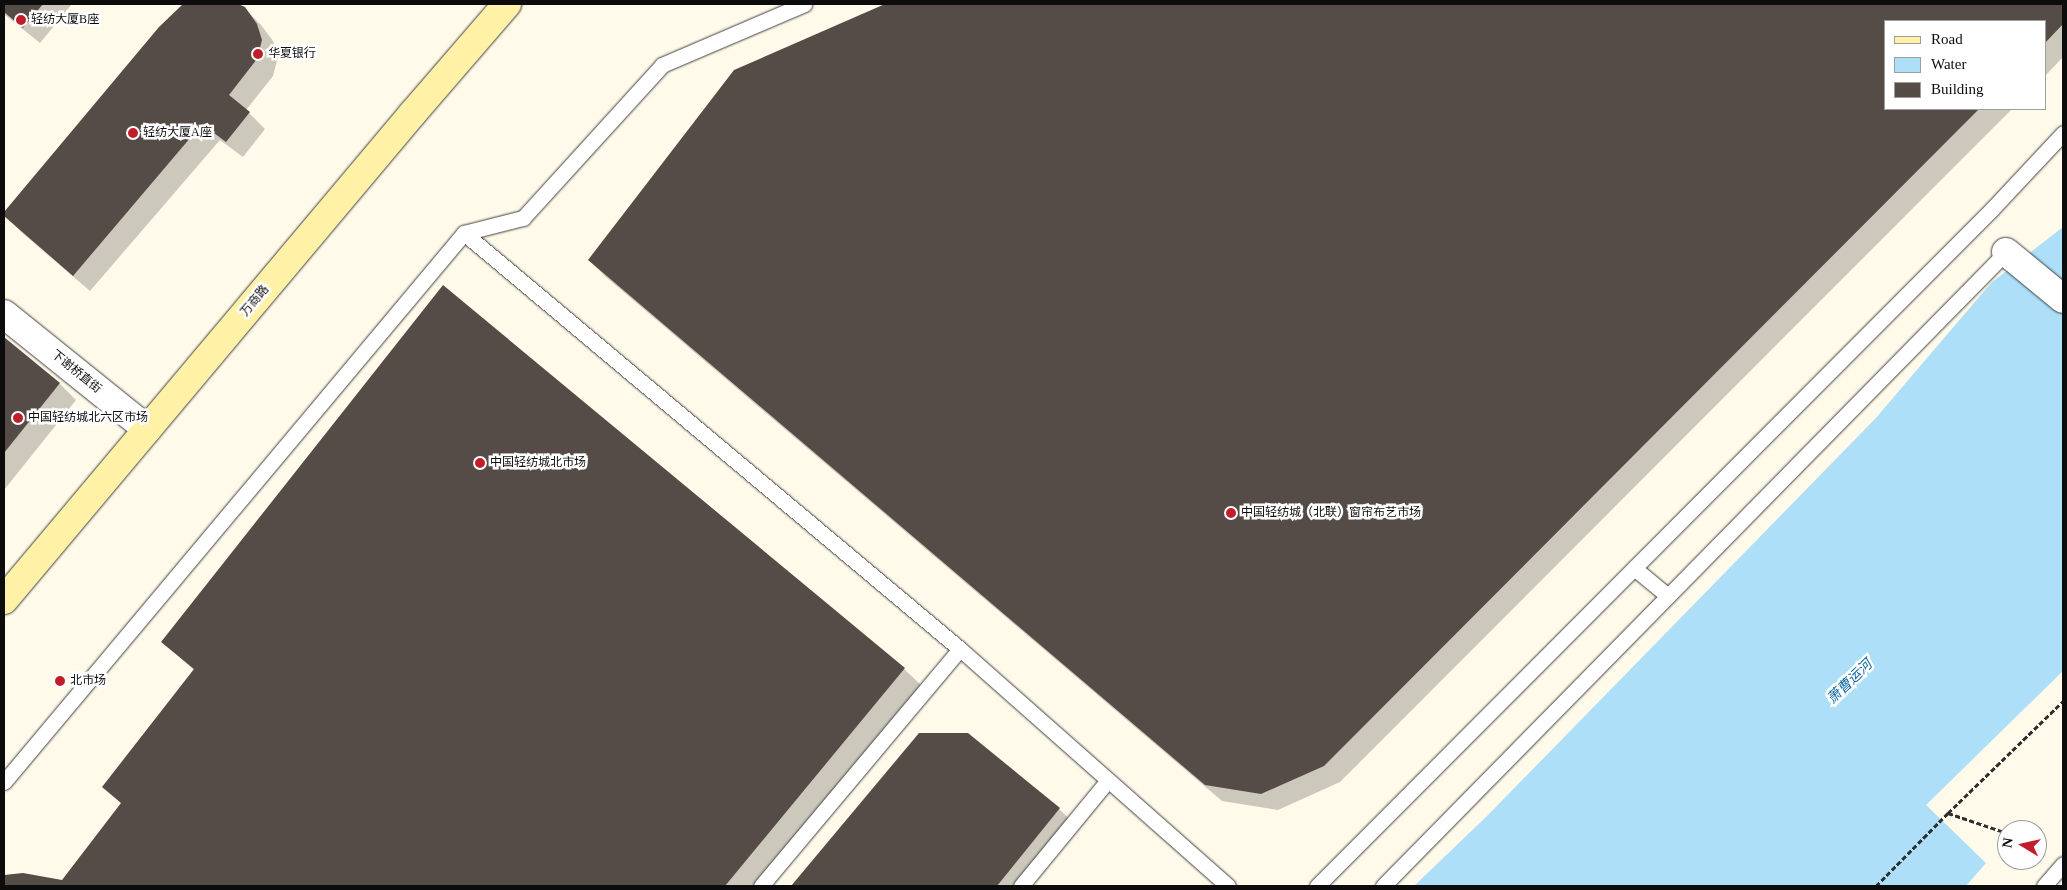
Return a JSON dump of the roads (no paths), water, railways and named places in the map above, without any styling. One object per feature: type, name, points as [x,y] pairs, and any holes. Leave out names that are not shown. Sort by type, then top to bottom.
[{"type":"street","name":"万商路","points":[[4,600],[507,4]]},
{"type":"street","points":[[2006,252],[2063,299]]},
{"type":"street","name":"下谢桥直街","points":[[4,314],[148,429]]},
{"type":"lane","points":[[4,782],[464,233],[523,218],[662,65],[804,4]]},
{"type":"lane","points":[[1317,886],[1985,216],[2063,133]]},
{"type":"lane","points":[[464,233],[960,649],[1228,886]]},
{"type":"lane","points":[[1383,886],[2006,252]]},
{"type":"lane","points":[[1634,568],[1668,596]]},
{"type":"lane","points":[[761,886],[960,649]]},
{"type":"lane","points":[[1021,886],[1108,780]]},
{"type":"lane","points":[[2044,886],[2063,864]]},
{"type":"water","name":"萧曹运河","points":[[2063,227],[2063,671],[1926,805],[1986,863],[1966,886],[1414,886],[1487,816],[1875,419],[1991,283]]},
{"type":"place","name":"轻纺大厦B座","points":[[21,20]]},
{"type":"place","name":"华夏银行","points":[[258,54]]},
{"type":"place","name":"轻纺大厦A座","points":[[133,133]]},
{"type":"place","name":"中国轻纺城北六区市场","points":[[18,418]]},
{"type":"place","name":"中国轻纺城北市场","points":[[480,463]]},
{"type":"place","name":"中国轻纺城（北联）窗帘布艺市场","points":[[1231,513]]},
{"type":"place","name":"北市场","points":[[60,681]]}]
